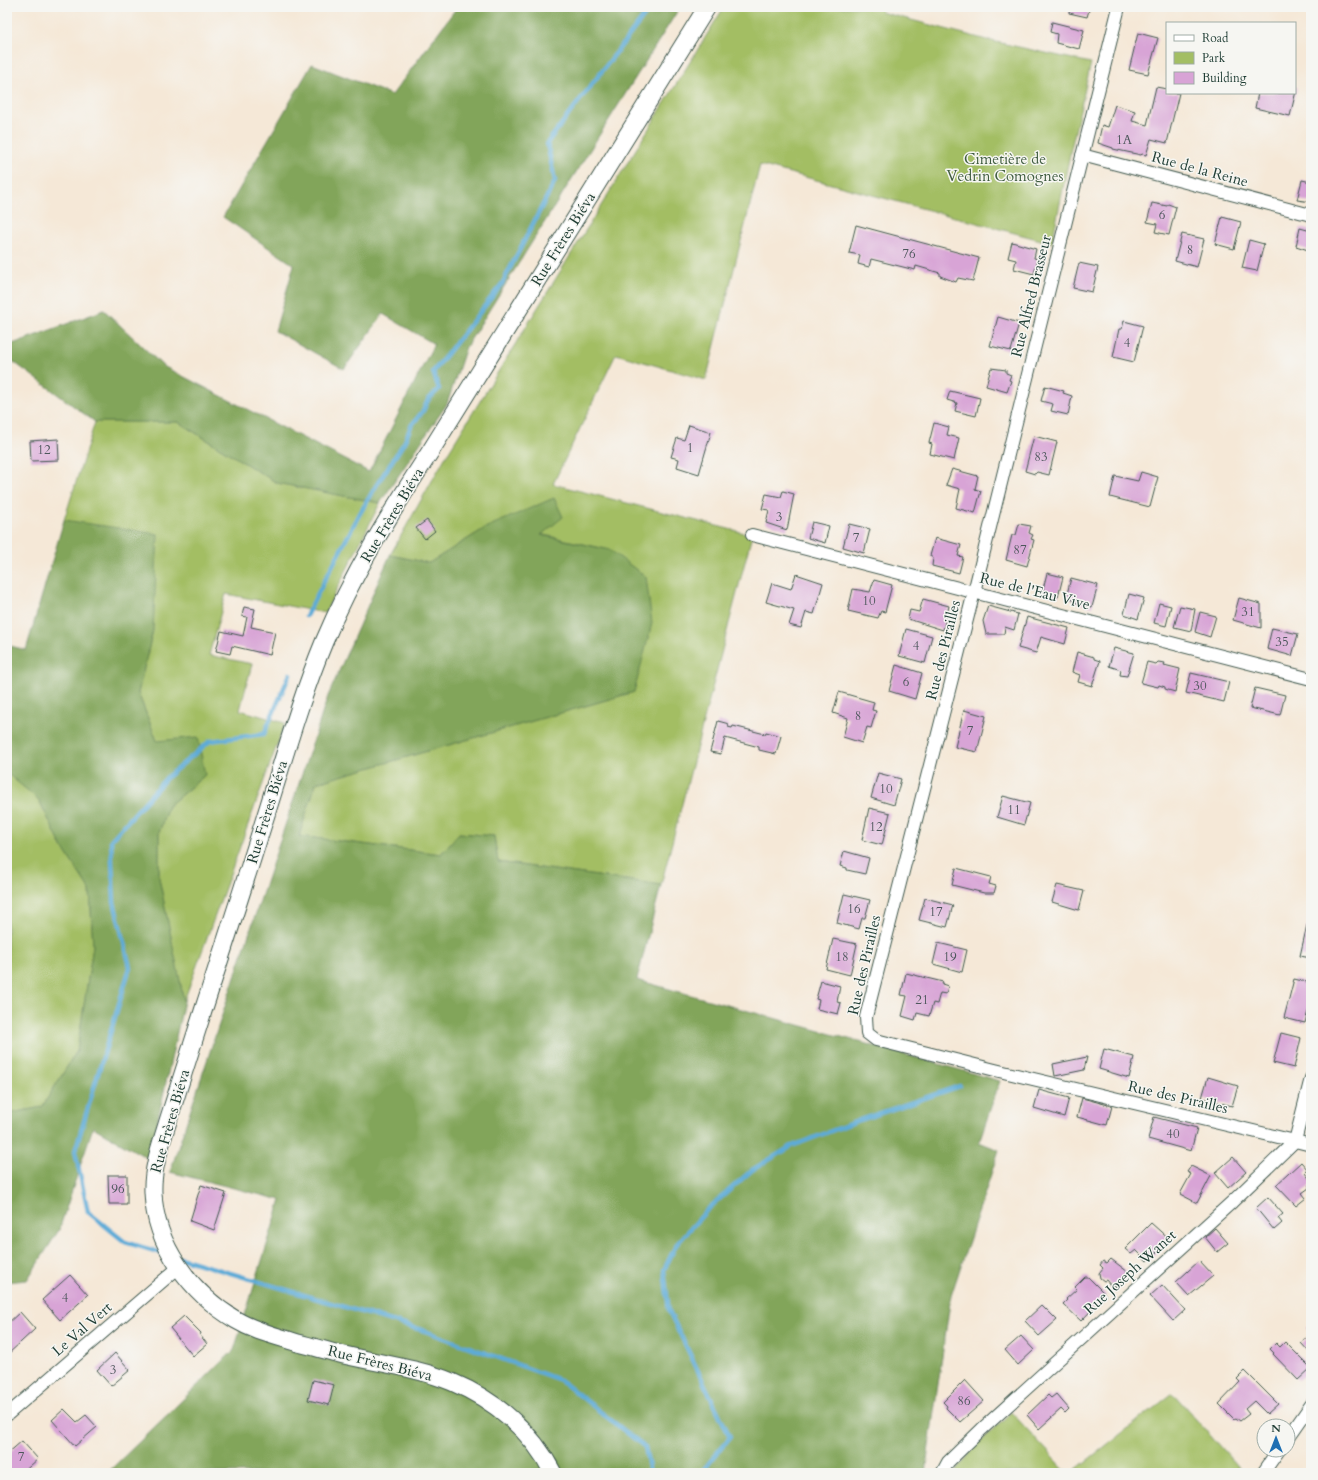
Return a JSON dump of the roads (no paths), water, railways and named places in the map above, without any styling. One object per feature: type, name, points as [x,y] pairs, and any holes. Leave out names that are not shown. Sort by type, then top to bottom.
[{"type":"street","name":"Rue Frères Biéva","points":[[553,1473],[539,1449],[523,1430],[503,1411],[480,1395],[451,1381],[419,1371],[335,1353],[256,1331],[220,1310],[198,1290],[178,1267],[165,1245],[157,1219],[153,1191],[156,1162],[294,723],[324,642],[348,591],[388,516],[434,445],[707,7]]},
{"type":"street","name":"Rue Alfred Brasseur","points":[[974,592],[1119,7]]},
{"type":"street","name":"Rue de la Reine","points":[[1082,155],[1311,215]]},
{"type":"street","name":"Rue de l'Eau Vive","points":[[752,535],[1311,678]]},
{"type":"street","name":"Rue des Pirailles","points":[[974,592],[866,1017],[868,1034],[876,1040],[987,1068],[1295,1140],[1311,1146]]},
{"type":"street","points":[[1295,1140],[1311,1078]]},
{"type":"street","name":"Rue Joseph Wanet","points":[[942,1473],[948,1462],[982,1429],[1232,1202],[1295,1140]]},
{"type":"street","name":"Le Val Vert","points":[[7,1415],[178,1267]]},
{"type":"street","points":[[1296,1427],[1311,1405]]},
{"type":"street","points":[[1263,1473],[1274,1458]]},
{"type":"waterway","points":[[306,616],[359,515],[405,441],[411,426],[423,411],[428,400],[439,389],[433,372],[502,284],[555,181],[547,143],[651,7]]},
{"type":"waterway","points":[[165,1254],[125,1242],[88,1212],[75,1151],[130,967],[114,902],[111,840],[167,777],[210,741],[264,734],[290,674]]},
{"type":"waterway","points":[[701,1473],[730,1437],[669,1311],[664,1270],[676,1245],[707,1210],[752,1170],[792,1146],[860,1120],[960,1086]]},
{"type":"waterway","points":[[180,1258],[425,1331],[560,1380],[645,1447],[650,1473]]},
{"type":"park label","name":"Cimetière de Vedrin Comognes","points":[[1005,168]]}]
